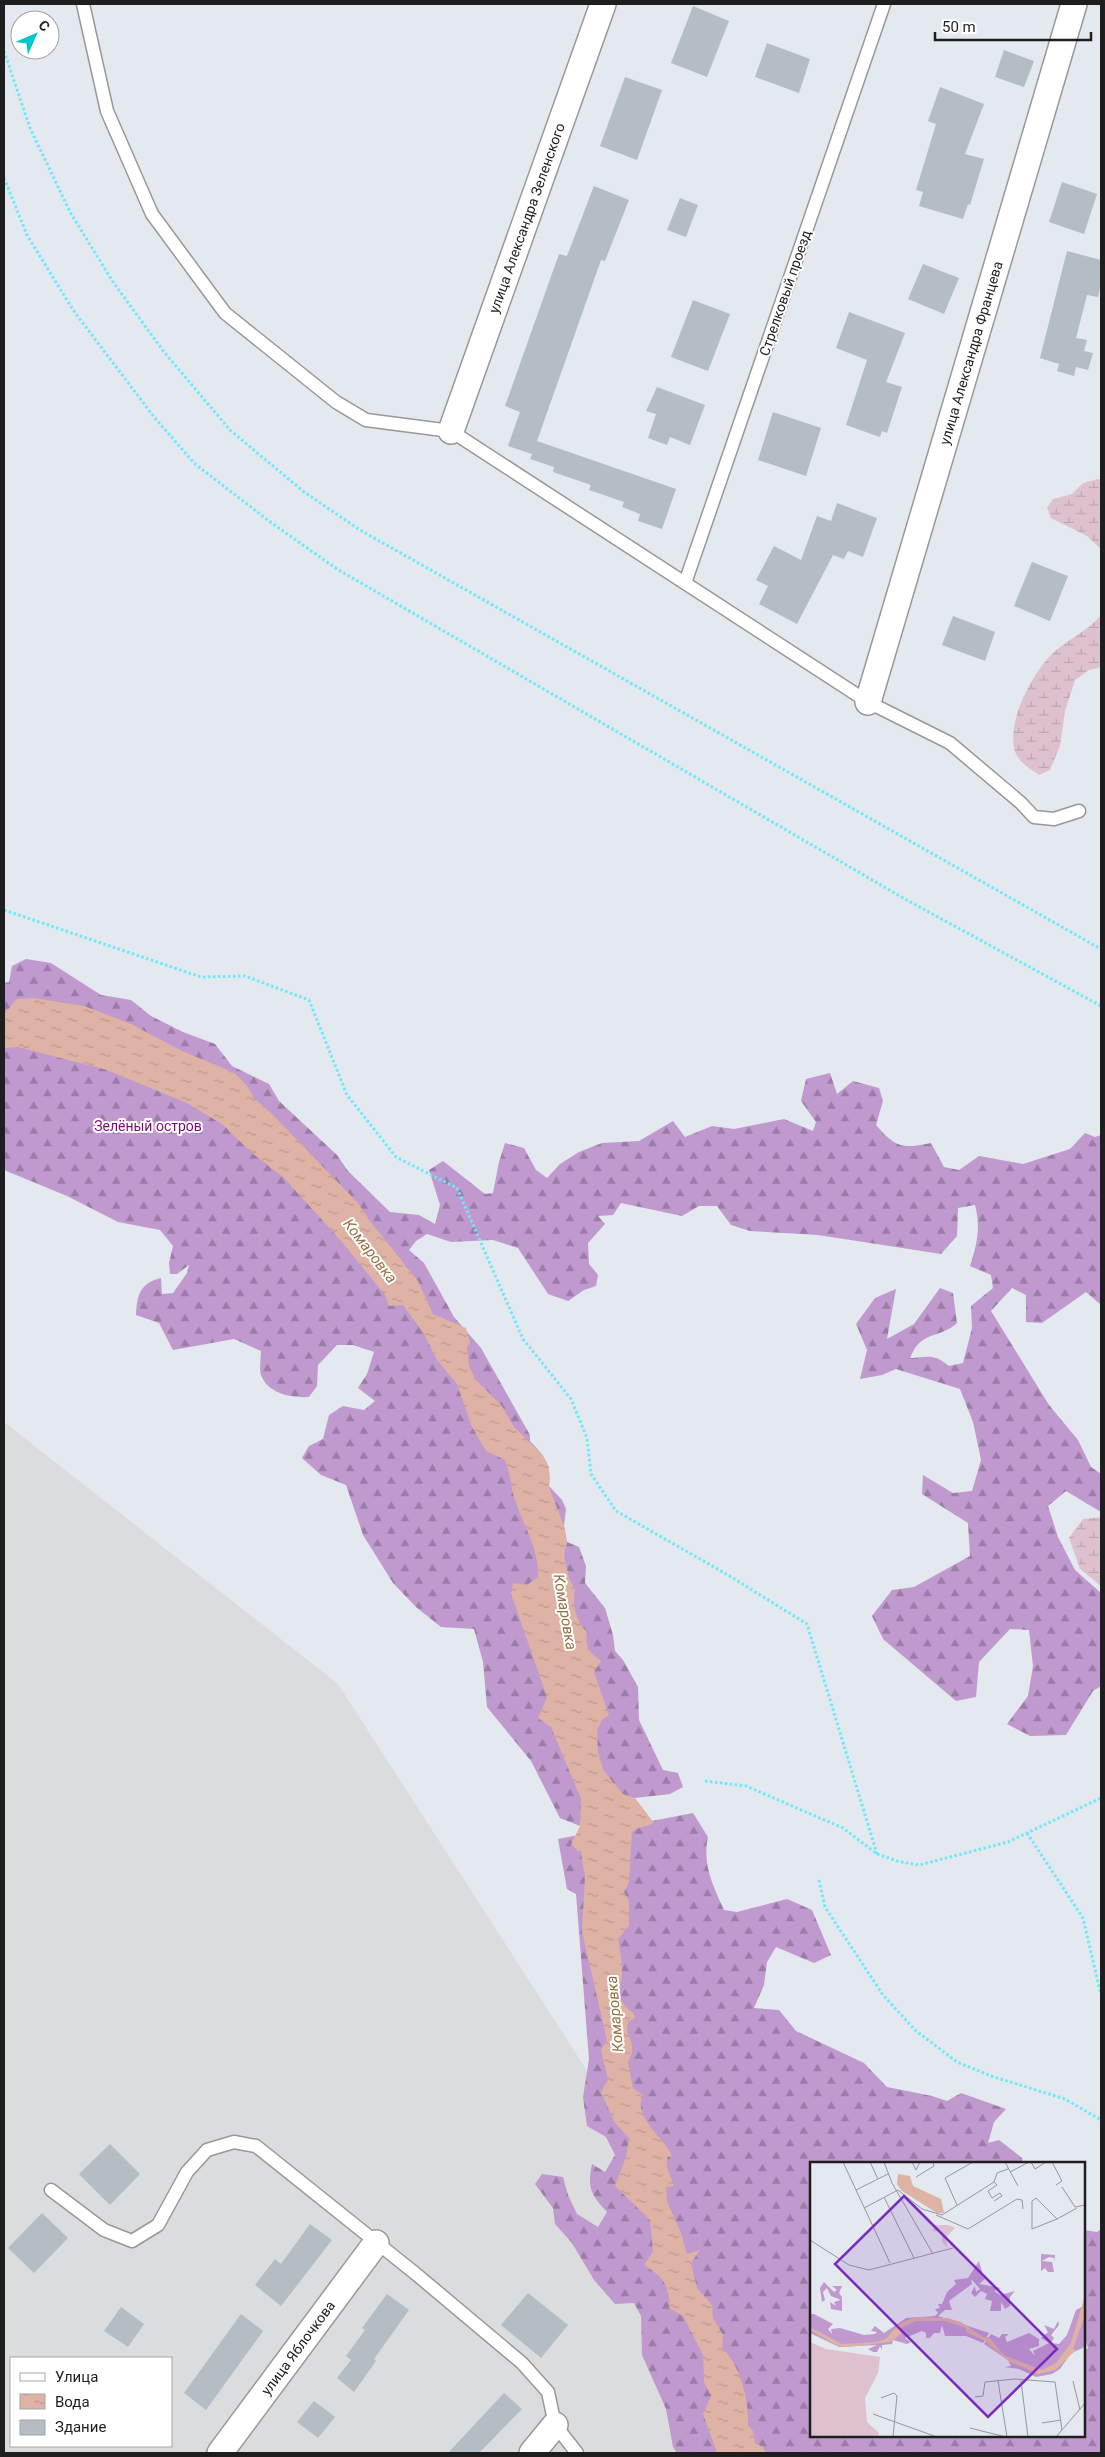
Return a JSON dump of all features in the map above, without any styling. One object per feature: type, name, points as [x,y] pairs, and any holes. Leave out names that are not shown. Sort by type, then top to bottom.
[{"type":"street","name":"улица Александра Зеленского","points":[[451,431],[603,4]]},
{"type":"street","name":"улица Александра Францева","points":[[868,702],[1074,4]]},
{"type":"street","name":"улица Яблочкова","points":[[220,2453],[376,2243]]},
{"type":"street","points":[[532,2453],[555,2425]]},
{"type":"lane","points":[[83,4],[107,111],[152,214],[225,314],[336,402],[366,420],[451,431],[868,702],[950,743],[1034,817],[1054,819],[1079,811]]},
{"type":"lane","name":"Стрелковый проезд","points":[[685,583],[884,4]]},
{"type":"lane","points":[[51,2190],[104,2230],[132,2241],[158,2224],[187,2172],[207,2150],[234,2142],[256,2146],[522,2363],[548,2392],[555,2425],[577,2453]]},
{"type":"path","points":[[4,50],[30,128],[70,212],[113,282],[164,352],[230,430],[304,492],[360,530],[1101,949]]},
{"type":"path","points":[[4,178],[27,235],[72,310],[116,370],[154,417],[196,464],[273,524],[337,569],[905,899],[1101,1006]]},
{"type":"path","points":[[4,910],[201,977],[245,976],[309,1000],[347,1095],[359,1111],[396,1157],[458,1188],[523,1339],[571,1399],[587,1438],[592,1474],[616,1512],[728,1575],[807,1624],[877,1854]]},
{"type":"path","points":[[705,1781],[746,1786],[843,1828],[877,1854],[897,1861],[919,1865],[1008,1842],[1101,1798]]},
{"type":"path","points":[[1027,1833],[1083,1918],[1101,1995]]},
{"type":"path","points":[[819,1880],[825,1907],[883,1996],[915,2030],[957,2062],[991,2076],[1064,2099],[1101,2120]]},
{"type":"shaded area","points":[[4,1422],[338,1684],[801,2403],[810,2437],[1101,2453],[4,2453]]},
{"type":"green space","points":[[1101,480],[1101,549],[1087,536],[1051,518],[1047,508],[1053,499],[1072,494],[1083,483]]},
{"type":"green space","points":[[1101,615],[1101,667],[1089,670],[1075,680],[1065,711],[1060,746],[1050,770],[1039,775],[1018,758],[1013,742],[1017,715],[1022,700],[1037,673],[1053,653],[1090,626]]},
{"type":"green space","name":"Зелёный остров","points":[[26,959],[51,963],[101,995],[131,1000],[151,1016],[183,1032],[215,1044],[232,1066],[269,1084],[279,1101],[337,1155],[348,1171],[390,1212],[419,1215],[435,1224],[440,1205],[429,1170],[443,1161],[485,1194],[493,1193],[505,1143],[524,1148],[536,1170],[547,1178],[560,1164],[579,1152],[602,1143],[639,1141],[673,1121],[685,1137],[712,1126],[734,1129],[784,1119],[813,1131],[816,1122],[801,1101],[806,1079],[830,1073],[837,1094],[853,1081],[879,1088],[883,1101],[876,1125],[889,1138],[900,1145],[913,1146],[931,1143],[944,1167],[959,1170],[979,1156],[1023,1164],[1070,1149],[1085,1133],[1095,1137],[1101,1135],[1101,1305],[1086,1292],[1042,1323],[1026,1322],[1026,1295],[1012,1288],[991,1311],[1049,1405],[1078,1440],[1091,1467],[1101,1474],[1101,1512],[1066,1491],[1048,1506],[1058,1537],[1075,1570],[1101,1593],[1101,1686],[1093,1691],[1066,1735],[1030,1736],[1007,1724],[1028,1696],[1033,1666],[1029,1630],[1010,1629],[979,1662],[976,1697],[956,1701],[883,1639],[872,1616],[892,1590],[914,1587],[970,1556],[968,1523],[922,1494],[923,1475],[953,1493],[972,1491],[981,1460],[973,1422],[960,1389],[896,1369],[882,1375],[860,1379],[867,1350],[856,1324],[875,1298],[896,1289],[887,1339],[914,1324],[940,1288],[953,1293],[957,1323],[943,1332],[925,1339],[915,1349],[910,1358],[935,1357],[949,1366],[963,1363],[972,1328],[971,1306],[993,1288],[991,1275],[970,1266],[977,1236],[978,1221],[975,1205],[958,1208],[957,1236],[941,1254],[818,1235],[750,1231],[731,1225],[717,1206],[699,1206],[682,1216],[621,1203],[613,1215],[598,1216],[605,1224],[588,1243],[589,1264],[598,1275],[596,1286],[584,1290],[568,1301],[548,1294],[518,1248],[493,1240],[451,1242],[427,1234],[416,1241],[409,1250],[424,1263],[454,1317],[481,1348],[530,1435],[530,1441],[546,1461],[550,1479],[549,1486],[562,1500],[566,1509],[564,1526],[567,1542],[579,1547],[586,1566],[585,1583],[605,1608],[613,1635],[615,1651],[623,1660],[638,1687],[639,1720],[663,1770],[678,1773],[683,1787],[670,1794],[635,1798],[580,1826],[560,1818],[531,1761],[487,1707],[483,1662],[474,1629],[441,1627],[416,1607],[393,1583],[363,1535],[346,1485],[321,1475],[302,1458],[309,1446],[323,1439],[329,1415],[343,1406],[364,1410],[375,1401],[358,1388],[367,1374],[374,1352],[353,1345],[337,1345],[318,1365],[317,1386],[309,1397],[302,1397],[281,1394],[269,1387],[260,1372],[261,1351],[234,1339],[173,1350],[159,1323],[136,1315],[137,1301],[141,1291],[148,1283],[161,1278],[162,1294],[173,1293],[187,1273],[189,1265],[177,1274],[170,1274],[169,1263],[173,1246],[160,1230],[118,1222],[67,1196],[4,1170],[4,983],[9,982],[12,966]]},
{"type":"green space","points":[[1101,1517],[1101,1586],[1080,1569],[1069,1538],[1083,1519]]},
{"type":"green space","points":[[693,1813],[708,1837],[706,1856],[708,1866],[724,1910],[737,1912],[787,1899],[812,1910],[831,1955],[814,1963],[776,1947],[767,1962],[764,1985],[754,2008],[779,2010],[796,2031],[864,2063],[887,2087],[947,2101],[961,2093],[1006,2109],[994,2122],[988,2143],[999,2140],[1022,2158],[1023,2162],[810,2162],[810,2437],[1085,2437],[1085,2350],[1088,2348],[1085,2339],[1085,2230],[1097,2232],[1101,2229],[1101,2453],[677,2453],[673,2447],[666,2409],[642,2355],[641,2316],[634,2303],[615,2304],[594,2280],[572,2243],[555,2224],[553,2208],[535,2184],[542,2174],[563,2177],[568,2195],[577,2214],[598,2227],[607,2212],[597,2201],[590,2185],[592,2164],[605,2172],[615,2155],[606,2137],[587,2126],[583,2097],[589,2059],[576,1894],[567,1889],[558,1839]]},
{"type":"water","name":"Комаровка","points":[[34,998],[84,1006],[131,1024],[182,1051],[235,1073],[247,1086],[254,1098],[271,1113],[358,1203],[418,1281],[433,1314],[466,1328],[470,1342],[467,1347],[469,1366],[476,1380],[502,1406],[514,1427],[542,1454],[549,1467],[549,1487],[564,1526],[567,1542],[564,1555],[569,1578],[575,1590],[576,1612],[580,1623],[587,1632],[588,1649],[601,1661],[594,1672],[609,1715],[602,1720],[597,1730],[598,1752],[603,1770],[623,1794],[635,1798],[654,1823],[632,1832],[629,1882],[624,1892],[629,1901],[629,1926],[618,1939],[622,1966],[620,1996],[624,2004],[633,2012],[635,2018],[628,2022],[627,2031],[632,2044],[632,2053],[628,2062],[633,2088],[643,2095],[641,2103],[645,2119],[672,2156],[667,2157],[667,2167],[674,2186],[666,2187],[667,2201],[681,2233],[687,2254],[700,2250],[691,2263],[697,2288],[712,2305],[713,2318],[723,2335],[722,2348],[729,2355],[739,2374],[745,2394],[748,2425],[753,2431],[755,2443],[763,2447],[766,2453],[717,2453],[703,2414],[711,2396],[704,2382],[703,2355],[683,2316],[669,2308],[667,2287],[664,2282],[644,2265],[653,2251],[650,2220],[615,2186],[626,2157],[629,2138],[615,2123],[601,2092],[608,2080],[601,2050],[607,2040],[582,1932],[585,1876],[581,1853],[571,1845],[580,1826],[581,1799],[551,1727],[538,1718],[547,1697],[511,1594],[513,1583],[527,1585],[538,1577],[538,1567],[531,1541],[515,1500],[505,1460],[486,1451],[472,1427],[457,1384],[437,1360],[424,1334],[403,1305],[389,1306],[385,1295],[342,1242],[284,1178],[252,1153],[222,1124],[187,1103],[107,1070],[18,1047],[4,1048],[4,1014],[17,999]]},
{"type":"building","points":[[693,6],[729,21],[707,77],[671,63]]},
{"type":"building","points":[[767,43],[810,59],[799,93],[755,77]]},
{"type":"building","points":[[1004,50],[1034,61],[1024,87],[995,77]]},
{"type":"building","points":[[625,77],[662,90],[637,160],[600,146]]},
{"type":"building","points":[[940,87],[984,104],[965,154],[984,159],[970,205],[968,204],[963,219],[919,206],[923,192],[916,190],[936,124],[928,121]]},
{"type":"building","points":[[1062,182],[1097,194],[1084,234],[1049,222]]},
{"type":"building","points":[[594,186],[629,200],[605,261],[601,260],[537,441],[676,489],[662,529],[638,521],[640,514],[622,507],[624,502],[589,490],[591,485],[553,472],[554,467],[530,459],[532,454],[508,446],[520,412],[505,406],[559,254],[567,256]]},
{"type":"building","points":[[680,198],[698,205],[686,237],[667,230]]},
{"type":"building","points":[[1067,251],[1101,260],[1101,283],[1098,297],[1087,295],[1076,338],[1087,340],[1084,351],[1093,353],[1088,370],[1076,367],[1074,376],[1057,371],[1059,364],[1040,358]]},
{"type":"building","points":[[923,264],[959,278],[944,314],[908,299]]},
{"type":"building","points":[[693,300],[730,314],[708,371],[671,357]]},
{"type":"building","points":[[849,312],[905,333],[886,382],[902,387],[887,433],[882,431],[880,437],[846,425],[867,360],[836,348]]},
{"type":"building","points":[[657,387],[705,405],[690,445],[670,437],[667,445],[648,438],[656,414],[646,411]]},
{"type":"building","points":[[773,412],[821,428],[806,476],[758,460]]},
{"type":"building","points":[[837,503],[877,518],[863,557],[848,551],[844,559],[833,555],[797,624],[759,604],[768,586],[756,580],[774,546],[801,560],[817,516],[831,521]]},
{"type":"building","points":[[1032,562],[1068,576],[1050,621],[1014,606]]},
{"type":"building","points":[[953,616],[995,632],[985,661],[942,645]]},
{"type":"building","points":[[110,2144],[140,2174],[110,2205],[79,2174]]},
{"type":"building","points":[[42,2213],[68,2238],[34,2273],[8,2248]]},
{"type":"building","points":[[310,2224],[332,2240],[281,2306],[255,2285],[275,2259],[281,2264]]},
{"type":"building","points":[[528,2293],[568,2325],[541,2358],[501,2325]]},
{"type":"building","points":[[387,2294],[409,2310],[374,2359],[376,2361],[354,2392],[337,2378],[351,2360],[346,2356],[365,2330],[362,2328]]},
{"type":"building","points":[[121,2307],[144,2324],[128,2347],[104,2331]]},
{"type":"building","points":[[241,2314],[263,2331],[206,2410],[184,2393]]},
{"type":"building","points":[[504,2393],[522,2409],[479,2453],[448,2453]]},
{"type":"building","points":[[314,2401],[335,2417],[318,2438],[297,2422]]}]
